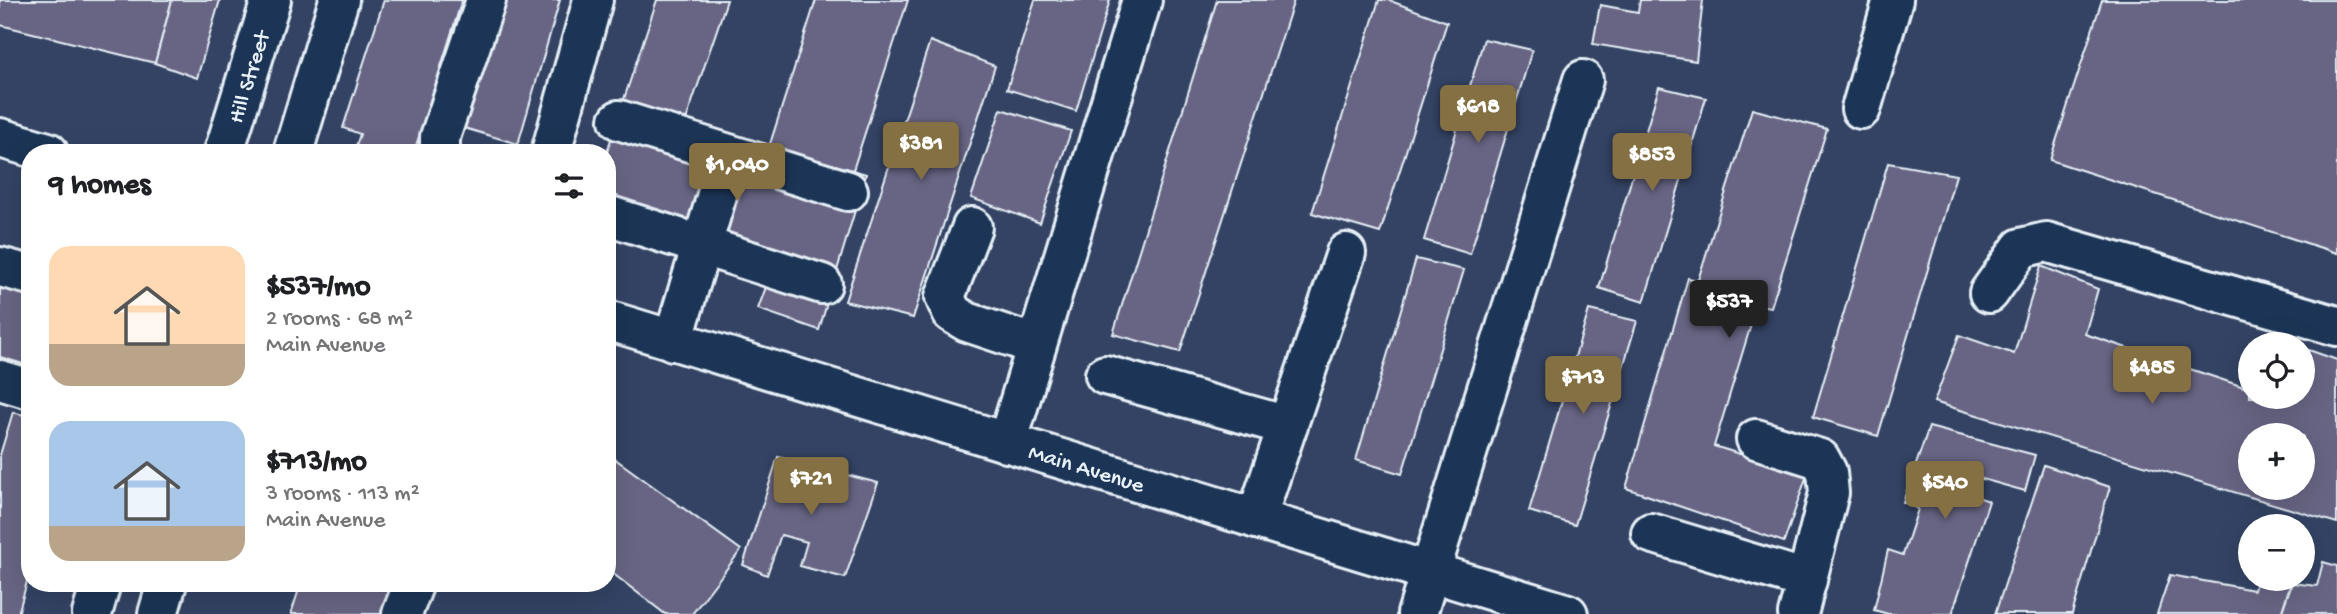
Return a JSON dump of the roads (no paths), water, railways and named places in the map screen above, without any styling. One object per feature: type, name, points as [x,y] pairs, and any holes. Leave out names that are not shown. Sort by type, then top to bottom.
[{"type":"street","name":"Hill Street","points":[[226,144],[271,0]]},
{"type":"street","points":[[295,144],[339,0]]},
{"type":"street","points":[[440,144],[440,137],[486,0]]},
{"type":"street","points":[[553,144],[593,0]]},
{"type":"street","points":[[1007,443],[1142,0]]},
{"type":"street","points":[[1861,109],[1893,0]]},
{"type":"street","points":[[1417,614],[1583,80]]},
{"type":"street","points":[[619,120],[848,191]]},
{"type":"street","points":[[2,147],[21,149]]},
{"type":"street","points":[[673,341],[729,155]]},
{"type":"street","points":[[616,218],[822,284]]},
{"type":"street","points":[[972,227],[945,297],[952,313],[967,322],[1037,345]]},
{"type":"street","points":[[1989,293],[2021,248],[2046,242],[2337,326]]},
{"type":"street","points":[[1256,519],[1346,253]]},
{"type":"street","points":[[0,267],[21,273]]},
{"type":"street","name":"Main Avenue","points":[[616,323],[1568,614]]},
{"type":"street","points":[[1105,375],[1288,426]]},
{"type":"street","points":[[0,380],[21,386]]},
{"type":"street","points":[[1651,533],[1802,597],[1829,493],[1827,472],[1820,459],[1756,439]]},
{"type":"street","points":[[92,614],[98,592]]},
{"type":"street","points":[[158,614],[164,592]]},
{"type":"street","points":[[402,614],[411,592]]}]
